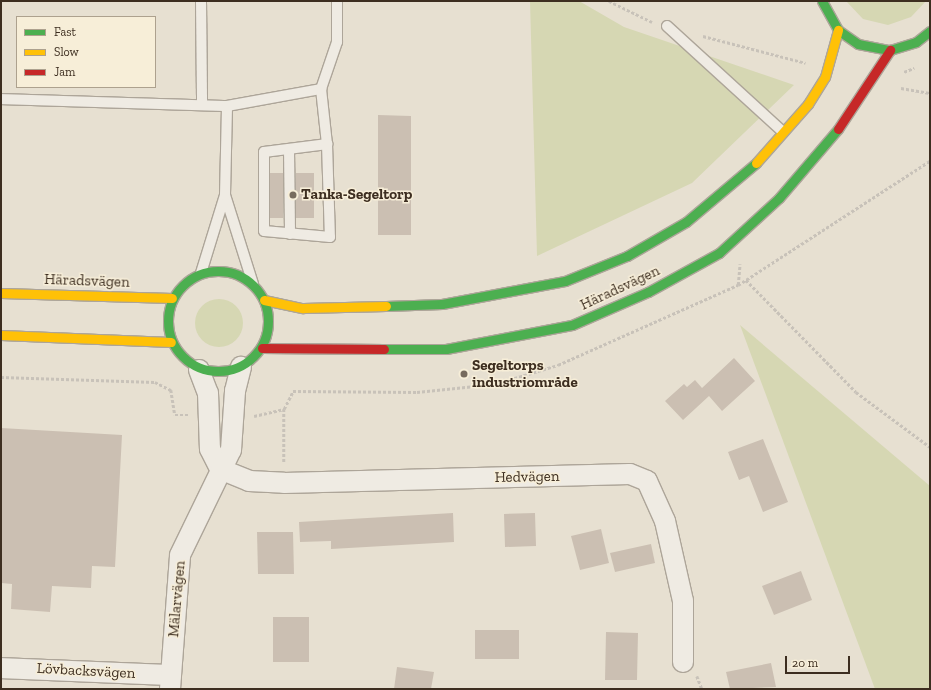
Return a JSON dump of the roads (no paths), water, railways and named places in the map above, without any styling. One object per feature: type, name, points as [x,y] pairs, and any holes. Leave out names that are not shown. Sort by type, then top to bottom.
[{"type":"main road","points":[[822,1],[838,30],[858,44],[890,50],[916,42],[930,31]]},
{"type":"main road","name":"Häradsvägen","points":[[264,300],[303,308],[442,304],[565,281],[628,256],[686,222],[753,166],[808,104],[825,77],[838,30]]},
{"type":"main road","name":"Häradsvägen","points":[[262,348],[446,349],[572,325],[648,292],[718,253],[779,198],[843,124],[890,50]]},
{"type":"main road","points":[[226,270],[253,284],[264,300],[269,321],[262,348],[241,366],[214,372],[199,370],[180,356],[171,342],[167,317],[172,298],[184,283],[201,273],[226,270]]},
{"type":"main road","name":"Häradsvägen","points":[[1,293],[172,298]]},
{"type":"main road","points":[[1,335],[171,342]]},
{"type":"street","name":"Mälarvägen","points":[[170,682],[180,555],[220,469],[231,450],[235,416],[235,391],[241,366]]},
{"type":"street","points":[[199,370],[208,393],[210,449],[220,469]]},
{"type":"street","name":"Hedvägen","points":[[220,469],[249,481],[284,483],[630,474],[647,481],[665,521],[680,587],[683,662]]},
{"type":"street","name":"Lövbacksvägen","points":[[1,668],[170,682]]},
{"type":"lane","points":[[201,1],[202,105]]},
{"type":"lane","points":[[327,144],[264,152],[264,231],[330,237],[327,144],[321,89],[337,42],[337,1]]},
{"type":"lane","points":[[667,26],[783,132]]},
{"type":"lane","points":[[1,99],[227,106],[321,89]]},
{"type":"lane","points":[[201,273],[225,195],[227,106]]},
{"type":"lane","points":[[288,149],[290,234]]},
{"type":"lane","points":[[225,195],[253,284]]},
{"type":"place","name":"Tanka-Segeltorp","points":[[293,195]]},
{"type":"place","name":"Segeltorps industriområde","points":[[464,374]]}]
